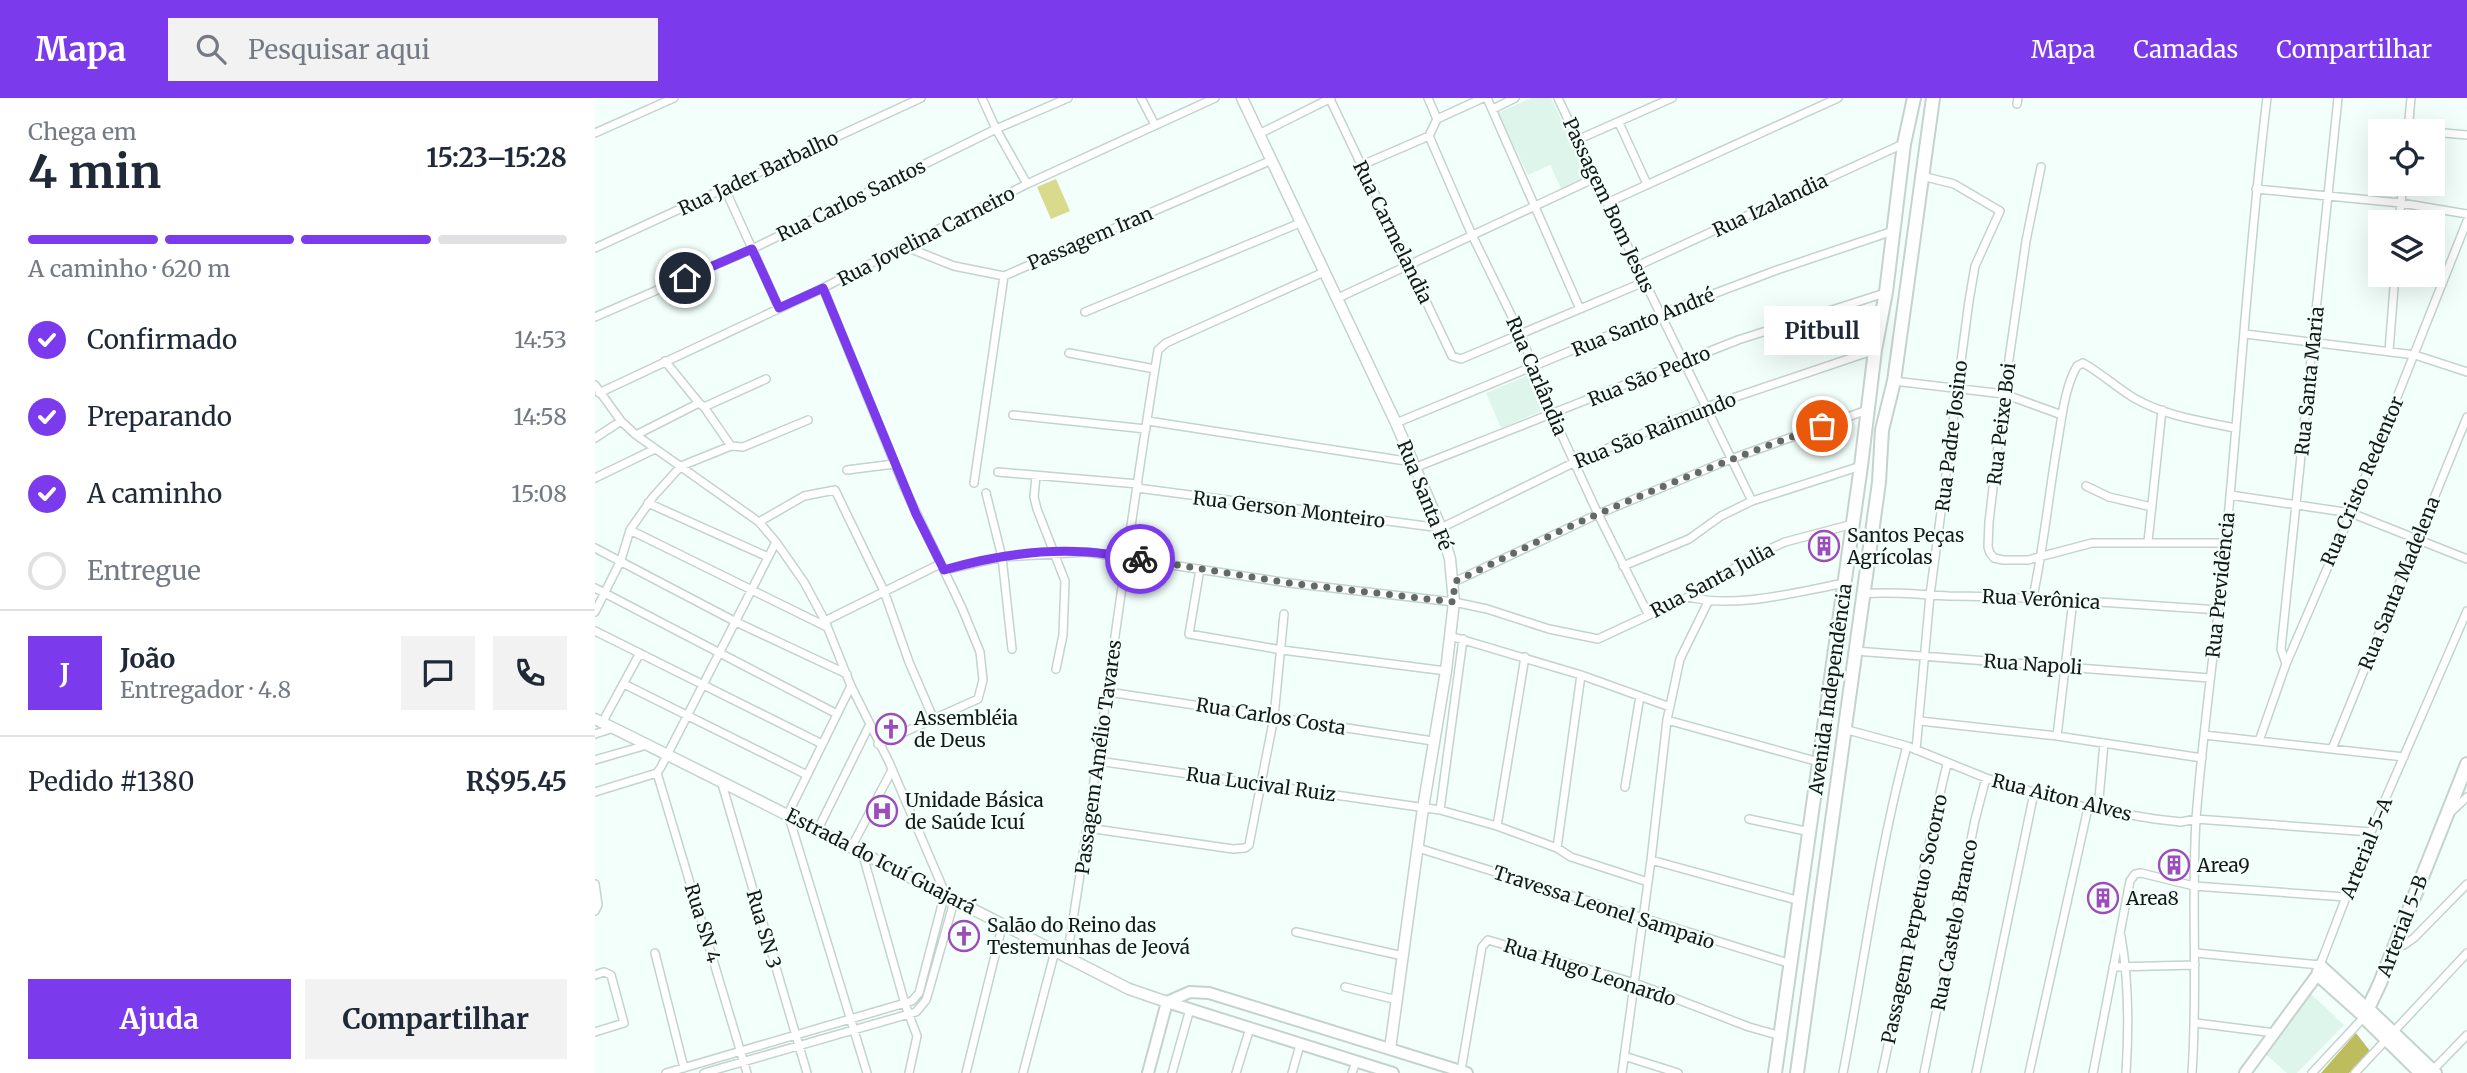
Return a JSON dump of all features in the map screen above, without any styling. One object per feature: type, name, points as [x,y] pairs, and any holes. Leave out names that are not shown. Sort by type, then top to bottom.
[{"type":"main road","name":"Avenida Independência","points":[[1775,1073],[1845,583],[1875,350],[1886,292],[1904,144],[1913,98]]},
{"type":"main road","name":"Avenida Independência","points":[[1797,1073],[1879,482],[1882,430],[1894,382],[1933,98]]},
{"type":"main road","name":"Arterial 5-B","points":[[2366,1014],[2467,764]]},
{"type":"main road","points":[[2319,970],[2430,1072]]},
{"type":"main road","name":"Arterial 5-A","points":[[2245,1073],[2319,970]]},
{"type":"main road","points":[[1148,1073],[1167,1002],[1190,992],[1209,993],[1464,1072]]},
{"type":"main road","points":[[1190,1009],[1191,1002],[1199,992]]},
{"type":"main road","name":"Estrada do Icuí Guajará","points":[[1167,1002],[1300,1045],[1354,1067],[1393,1073]]},
{"type":"main road","points":[[1784,1009],[1805,1014]]},
{"type":"street","points":[[595,133],[674,98]]},
{"type":"street","name":"Rua Jader Barbalho","points":[[595,248],[921,98]]},
{"type":"street","points":[[982,98],[996,130],[1027,184]]},
{"type":"street","name":"Rua Carlos Santos","points":[[595,317],[752,249],[996,130],[1068,98]]},
{"type":"street","points":[[1141,98],[1155,125]]},
{"type":"street","name":"Rua Jovelina Carneiro","points":[[597,389],[665,362],[823,288],[1027,184],[1215,98]]},
{"type":"street","name":"Rua Santa Fé","points":[[1242,98],[1396,424],[1447,544],[1454,582],[1450,636],[1390,1049]]},
{"type":"street","points":[[1259,134],[1330,98]]},
{"type":"street","name":"Rua Carmelandia","points":[[1330,98],[1452,356],[1461,359],[1520,333]]},
{"type":"street","points":[[1428,98],[1437,119]]},
{"type":"street","points":[[1362,165],[1429,136],[1437,119],[1485,98],[1493,109],[1580,309]]},
{"type":"street","points":[[1493,109],[1515,98]]},
{"type":"street","name":"Passagem Bom Jesus","points":[[1559,98],[1644,282],[1752,501]]},
{"type":"street","points":[[1577,139],[1672,98]]},
{"type":"street","points":[[1607,203],[1838,98]]},
{"type":"street","name":"Rua Previdência","points":[[2192,1073],[2196,1023],[2196,819],[2226,543],[2256,189],[2267,98]]},
{"type":"street","name":"Rua Santa Maria","points":[[2286,664],[2281,649],[2339,98]]},
{"type":"street","points":[[2409,119],[2411,98]]},
{"type":"street","points":[[1619,123],[1647,184]]},
{"type":"street","points":[[2445,133],[2467,135]]},
{"type":"street","name":"Rua Carlândia","points":[[1429,136],[1472,236],[1520,333],[1552,414],[1648,614]]},
{"type":"street","name":"Rua Izalandia","points":[[1637,266],[1904,144]]},
{"type":"street","name":"Passagem Iran","points":[[906,247],[954,266],[1004,276],[1272,160]]},
{"type":"street","name":"Rua Peixe Boi","points":[[2041,167],[2026,241],[2004,394],[1988,547],[1994,558],[2003,560],[2028,561],[2042,556]]},
{"type":"street","name":"Rua Padre Josino","points":[[1916,750],[1930,595],[1973,277],[2000,211],[1954,184],[1922,176]]},
{"type":"street","points":[[1338,298],[1595,178]]},
{"type":"street","points":[[2256,189],[2401,203],[2467,214]]},
{"type":"street","points":[[725,190],[779,308]]},
{"type":"street","points":[[2400,210],[2402,196]]},
{"type":"street","name":"Rua Cristo Redentor","points":[[2259,741],[2286,664],[2351,513],[2467,221]]},
{"type":"street","points":[[1086,312],[1300,223]]},
{"type":"street","name":"Rua Santo André","points":[[1396,424],[1660,314],[1893,230]]},
{"type":"street","name":"Passagem Amélio Tavares","points":[[1067,957],[1158,350],[1166,343],[1324,272]]},
{"type":"street","points":[[974,483],[1004,276]]},
{"type":"street","points":[[1520,333],[1644,282]]},
{"type":"street","points":[[2389,351],[2394,287]]},
{"type":"street","points":[[823,288],[894,464],[980,652],[983,680],[978,699],[878,744]]},
{"type":"street","name":"Rua São Pedro","points":[[1413,465],[1552,414],[1738,340],[1886,292]]},
{"type":"street","points":[[2245,334],[2415,355],[2467,372]]},
{"type":"street","name":"Rua São Raimundo","points":[[1441,528],[1575,462],[1707,406],[1875,350]]},
{"type":"street","points":[[1069,353],[1155,369]]},
{"type":"street","points":[[665,362],[731,446]]},
{"type":"street","points":[[2033,597],[2042,556],[2062,415],[2075,369],[2080,364],[2087,365],[2136,399],[2162,411],[2235,428]]},
{"type":"street","points":[[636,435],[767,379]]},
{"type":"street","points":[[1894,382],[2004,394],[2062,415]]},
{"type":"street","points":[[597,389],[621,421],[636,435],[759,522],[804,582],[827,624],[869,726],[950,895],[926,1000],[921,1008],[909,1015],[704,1073]]},
{"type":"street","points":[[1454,582],[1598,514],[1731,459],[1867,410]]},
{"type":"street","points":[[2148,542],[2162,411]]},
{"type":"street","points":[[1013,415],[1147,425],[1413,465]]},
{"type":"street","name":"Rua Santa Madelena","points":[[2332,749],[2467,417]]},
{"type":"street","points":[[595,612],[621,560],[630,530],[648,503],[681,466],[731,446],[743,447],[808,419]]},
{"type":"street","points":[[595,438],[621,421]]},
{"type":"street","points":[[595,478],[655,449]]},
{"type":"street","points":[[847,470],[894,464]]},
{"type":"street","points":[[1623,566],[1689,539],[1721,516],[1752,501],[1861,466]]},
{"type":"street","name":"Rua Gerson Monteiro","points":[[998,472],[1138,486],[1441,528]]},
{"type":"street","points":[[1036,476],[1034,497],[1037,509],[1065,580],[1063,635],[1056,669]]},
{"type":"street","points":[[2086,486],[2109,497],[2152,507]]},
{"type":"street","points":[[759,522],[804,496],[835,490],[884,591],[909,662],[934,720]]},
{"type":"street","points":[[986,493],[1002,557],[1012,649]]},
{"type":"street","points":[[2230,495],[2351,513],[2467,559]]},
{"type":"street","points":[[648,503],[768,557]]},
{"type":"street","name":"Rua Santa Julia","points":[[827,624],[884,591],[942,567],[1002,557],[1086,552],[1289,583],[1454,602],[1487,609],[1549,629],[1598,639],[1688,597],[1752,557],[1785,542],[1853,524]]},
{"type":"street","points":[[630,530],[827,624]]},
{"type":"street","points":[[595,792],[657,773],[776,542]]},
{"type":"street","points":[[2042,556],[2092,543],[2226,543]]},
{"type":"street","points":[[595,548],[736,622],[847,674]]},
{"type":"street","points":[[1200,569],[1189,634],[1282,650],[1445,671]]},
{"type":"street","points":[[1688,597],[1709,602],[1743,600],[1845,583]]},
{"type":"street","points":[[595,588],[837,713]]},
{"type":"street","name":"Rua Verônica","points":[[1863,594],[1883,592],[2033,597],[2218,610]]},
{"type":"street","points":[[2057,736],[2073,600]]},
{"type":"street","points":[[1622,1073],[1667,720],[1680,660],[1709,602]]},
{"type":"street","name":"Arterial 5-A","points":[[2319,970],[2371,832],[2467,611]]},
{"type":"street","points":[[1088,828],[1233,849],[1249,845],[1274,717],[1284,614]]},
{"type":"street","points":[[595,631],[822,744]]},
{"type":"street","points":[[1450,636],[1581,675],[1670,707]]},
{"type":"street","points":[[1440,810],[1463,639]]},
{"type":"street","name":"Rua Napoli","points":[[1855,651],[2210,678]]},
{"type":"street","points":[[599,721],[624,684],[640,653]]},
{"type":"street","points":[[1497,826],[1525,657]]},
{"type":"street","points":[[1557,848],[1581,675]]},
{"type":"street","points":[[624,684],[807,775]]},
{"type":"street","points":[[851,686],[788,814],[867,1073]]},
{"type":"street","name":"Rua Carlos Costa","points":[[1108,692],[1433,741]]},
{"type":"street","points":[[1625,787],[1640,696]]},
{"type":"street","points":[[1667,720],[1819,762]]},
{"type":"street","name":"Estrada do Icuí Guajará","points":[[599,721],[950,895],[1129,989],[1167,1002]]},
{"type":"street","points":[[1920,721],[2057,736],[2201,758]]},
{"type":"street","points":[[818,829],[869,726]]},
{"type":"street","points":[[595,734],[614,728]]},
{"type":"street","name":"Rua Aiton Alves","points":[[1844,729],[1907,746],[1986,778],[2098,810],[2181,822],[2196,819],[2371,832]]},
{"type":"street","points":[[2204,736],[2404,757]]},
{"type":"street","points":[[2098,810],[2104,743]]},
{"type":"street","points":[[595,760],[647,745]]},
{"type":"street","points":[[1843,1073],[1895,789],[1907,746]]},
{"type":"street","name":"Rua Lucival Ruiz","points":[[1098,761],[1440,810],[1497,826],[1557,848],[1571,857],[1648,882]]},
{"type":"street","name":"Passagem Perpetuo Socorro","points":[[1882,1073],[1947,764]]},
{"type":"street","points":[[892,770],[857,849],[916,1036],[909,1073]]},
{"type":"street","name":"Rua SN 4","points":[[657,773],[747,1073]]},
{"type":"street","name":"Rua Castelo Branco","points":[[1924,1073],[1975,820],[1986,778]]},
{"type":"street","name":"Rua SN 3","points":[[723,784],[807,1073]]},
{"type":"street","points":[[1976,1073],[2034,793]]},
{"type":"street","points":[[2444,819],[2467,797]]},
{"type":"street","points":[[2029,1073],[2088,808]]},
{"type":"street","points":[[1749,819],[1809,832]]},
{"type":"street","name":"Travessa Leonel Sampaio","points":[[1418,848],[1791,964]]},
{"type":"street","points":[[1651,860],[1800,901]]},
{"type":"street","points":[[2093,1073],[2130,881],[2135,874],[2141,873],[2194,886],[2346,897]]},
{"type":"street","points":[[595,884],[598,905],[595,911]]},
{"type":"street","points":[[2396,943],[2404,945],[2414,939],[2467,884]]},
{"type":"street","points":[[666,1073],[905,1004],[919,993],[950,895]]},
{"type":"street","points":[[966,1073],[1003,923]]},
{"type":"street","points":[[1296,932],[1403,956]]},
{"type":"street","points":[[2120,932],[2126,968],[2129,1028],[2126,1073]]},
{"type":"street","name":"Rua Hugo Leonardo","points":[[1464,1072],[1482,947],[1488,940],[1635,984],[1749,1027],[1781,1036]]},
{"type":"street","points":[[1023,1073],[1055,951]]},
{"type":"street","points":[[655,953],[684,1068]]},
{"type":"street","points":[[2196,953],[2319,970]]},
{"type":"street","points":[[2355,1073],[2467,954]]},
{"type":"street","points":[[2113,967],[2195,965]]},
{"type":"street","points":[[595,975],[608,973],[614,983],[624,1023],[595,1032]]},
{"type":"street","points":[[1345,987],[1397,1000]]},
{"type":"street","points":[[1172,1073],[1190,1009]]},
{"type":"street","name":"Arterial 5-B","points":[[2312,1073],[2366,1014]]},
{"type":"street","points":[[2196,1023],[2275,1032]]},
{"type":"street","points":[[1236,1073],[1250,1028]]},
{"type":"street","points":[[2430,1072],[2467,1035]]},
{"type":"street","points":[[1292,1073],[1300,1045]]},
{"type":"street","points":[[1624,1056],[1678,1073]]},
{"type":"shaded area","points":[[1531,98],[1551,98],[1589,177],[1562,190],[1550,165],[1528,175],[1498,113]]},
{"type":"shaded area","points":[[1056,179],[1070,211],[1051,219],[1037,187]]},
{"type":"shaded area","points":[[1529,375],[1544,410],[1501,428],[1486,393]]},
{"type":"shaded area","points":[[2310,993],[2344,1025],[2297,1073],[2287,1073],[2262,1051]]},
{"type":"shaded area","points":[[2356,1033],[2370,1051],[2349,1073],[2321,1073]]},
{"type":"way so far","points":[[1140,559],[1289,583],[1454,602],[1454,582],[1598,514],[1731,459],[1822,426]]},
{"type":"place","name":"Pitbull","points":[[1822,426]]},
{"type":"place","name":"Santos Peças Agrícolas","points":[[1824,546]]},
{"type":"place","name":"Assembléia de Deus","points":[[891,729]]},
{"type":"place","name":"Unidade Básica de Saúde Icuí","points":[[882,811]]},
{"type":"place","name":"Area9","points":[[2174,865]]},
{"type":"place","name":"Area8","points":[[2103,898]]},
{"type":"place","name":"Salão do Reino das Testemunhas de Jeová","points":[[964,936]]},
{"type":"route","points":[[685,278],[752,249],[779,308],[823,288],[916,514],[944,570],[1002,557],[1055,552],[1086,552],[1140,559]]}]
